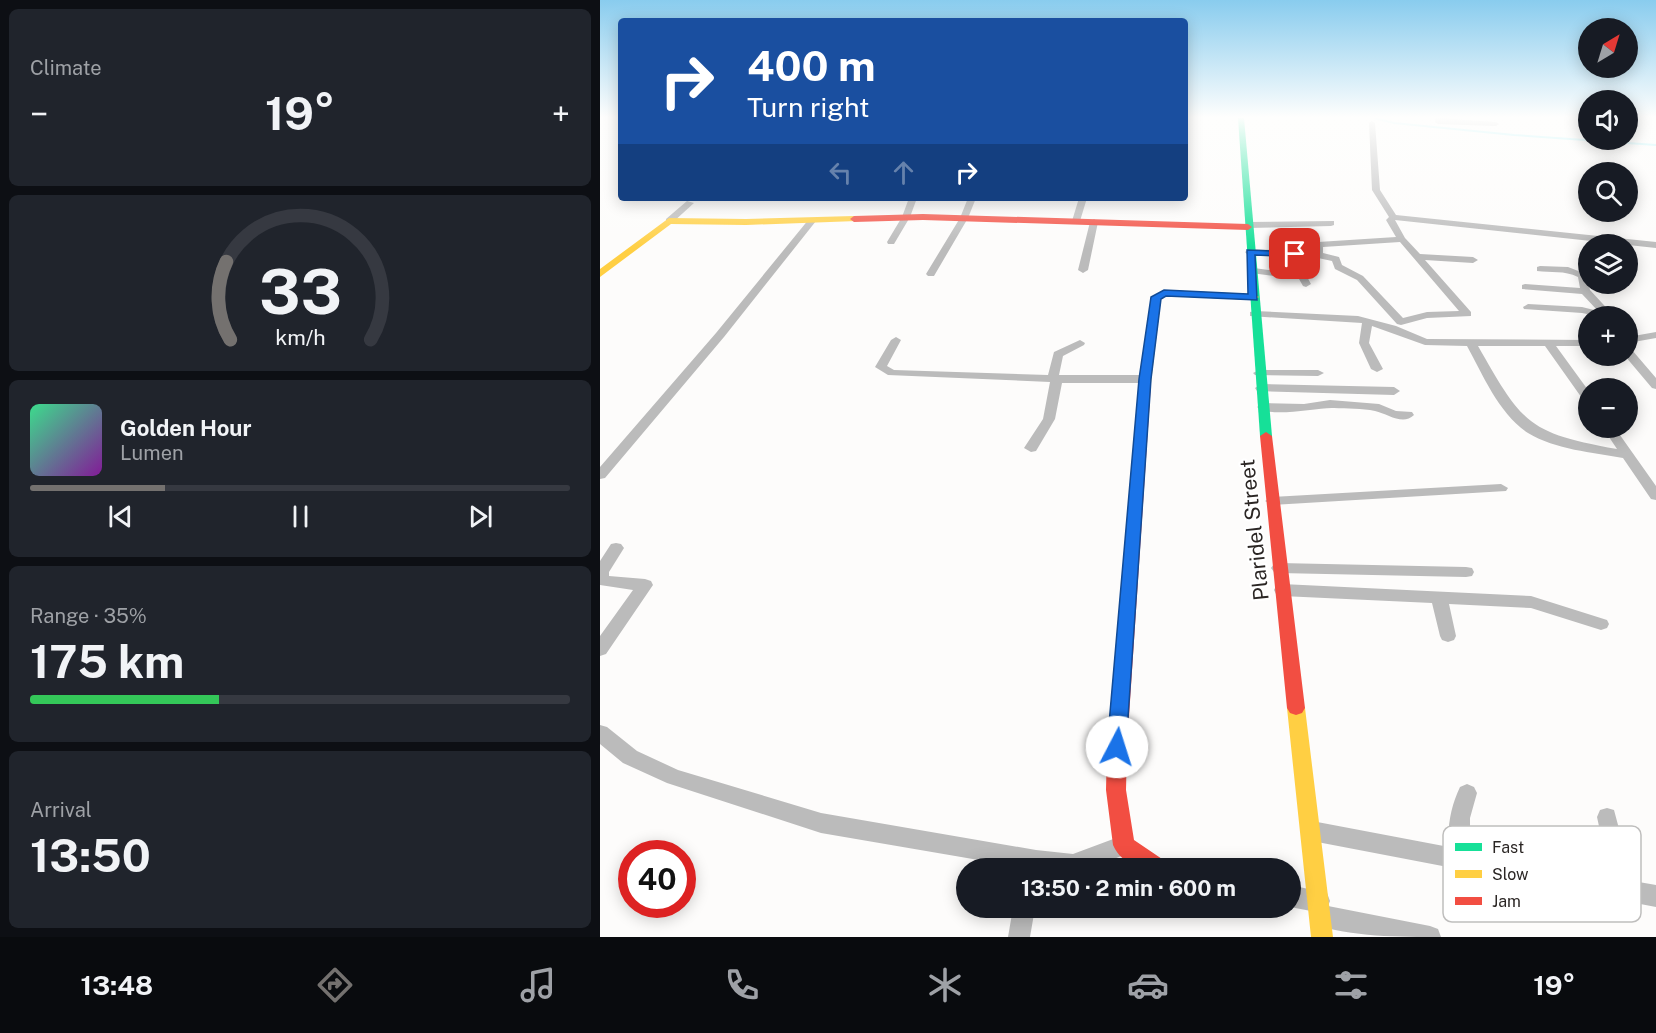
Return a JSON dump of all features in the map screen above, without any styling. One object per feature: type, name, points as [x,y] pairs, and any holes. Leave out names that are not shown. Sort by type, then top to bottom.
[{"type":"street","name":"Plaridel Street","points":[[1246,162],[1259,373],[1320,918]]},
{"type":"street","points":[[1374,162],[1376,190],[1393,217]]},
{"type":"street","points":[[891,242],[906,217],[912,201]]},
{"type":"street","points":[[931,274],[964,218],[971,201]]},
{"type":"street","points":[[1076,221],[1082,201]]},
{"type":"street","points":[[600,274],[690,203]]},
{"type":"street","points":[[669,221],[812,221],[906,217],[1094,222],[1331,223]]},
{"type":"street","points":[[1254,314],[1397,325],[1421,316],[1467,314],[1402,239],[1390,220],[1393,217]]},
{"type":"street","points":[[1393,217],[1656,244]]},
{"type":"street","points":[[600,475],[713,343],[812,221]]},
{"type":"street","points":[[1083,270],[1094,222]]},
{"type":"street","points":[[1318,255],[1318,245],[1402,239]]},
{"type":"street","points":[[1250,252],[1333,257],[1338,267],[1360,278],[1397,325],[1425,342],[1578,343]]},
{"type":"street","points":[[1418,257],[1473,260]]},
{"type":"street","points":[[1540,269],[1556,268],[1578,273]]},
{"type":"street","points":[[1254,271],[1303,277],[1306,284]]},
{"type":"street","points":[[1525,287],[1578,291]]},
{"type":"street","points":[[1588,294],[1599,306]]},
{"type":"street","points":[[1143,858],[1124,845],[1116,790],[1117,747],[1145,379],[1156,297],[1159,295],[1254,297]]},
{"type":"street","points":[[1528,307],[1578,310]]},
{"type":"street","points":[[1368,321],[1365,343],[1377,369]]},
{"type":"street","points":[[1638,336],[1656,335]]},
{"type":"street","points":[[896,340],[881,367],[892,373],[1145,379]]},
{"type":"street","points":[[1471,343],[1518,417],[1532,429],[1564,441],[1629,455]]},
{"type":"street","points":[[1548,343],[1578,384]]},
{"type":"street","points":[[1031,448],[1049,419],[1059,354],[1080,344]]},
{"type":"street","points":[[1638,364],[1656,385]]},
{"type":"street","points":[[1259,373],[1318,373]]},
{"type":"street","points":[[1261,388],[1394,391]]},
{"type":"street","points":[[1263,407],[1304,408],[1330,404],[1379,408],[1395,415],[1408,415]]},
{"type":"street","points":[[1616,438],[1656,496]]},
{"type":"street","points":[[1272,501],[1501,488]]},
{"type":"street","points":[[600,649],[645,585],[608,582],[601,579],[601,572],[616,548]]},
{"type":"street","points":[[1280,568],[1466,572]]},
{"type":"street","points":[[1282,590],[1538,603],[1601,624]]},
{"type":"street","points":[[1439,597],[1448,636]]},
{"type":"street","points":[[600,732],[630,757],[674,777],[821,823],[1003,858]]},
{"type":"street","points":[[1458,826],[1467,793]]},
{"type":"street","points":[[1607,817],[1609,826]]},
{"type":"street","points":[[1312,831],[1443,856]]},
{"type":"street","points":[[1088,858],[1124,845]]},
{"type":"street","points":[[1641,893],[1656,896]]},
{"type":"street","points":[[1301,904],[1320,918],[1431,937]]},
{"type":"street","points":[[1019,937],[1022,918]]},
{"type":"traffic: fast","points":[[1244,162],[1266,436]]},
{"type":"traffic: slow","points":[[600,274],[669,221],[746,222],[854,219]]},
{"type":"traffic: slow","points":[[1145,383],[1156,297],[1164,293],[1254,297]]},
{"type":"traffic: slow","points":[[1296,708],[1322,937]]},
{"type":"traffic: jam","points":[[854,219],[923,217],[1248,227]]},
{"type":"traffic: jam","points":[[1143,858],[1124,845],[1116,790],[1117,747],[1145,383]]},
{"type":"traffic: jam","points":[[1266,436],[1296,708]]},
{"type":"route","points":[[1117,747],[1145,379],[1156,297],[1164,293],[1254,297],[1254,271],[1250,252],[1295,254]]}]
